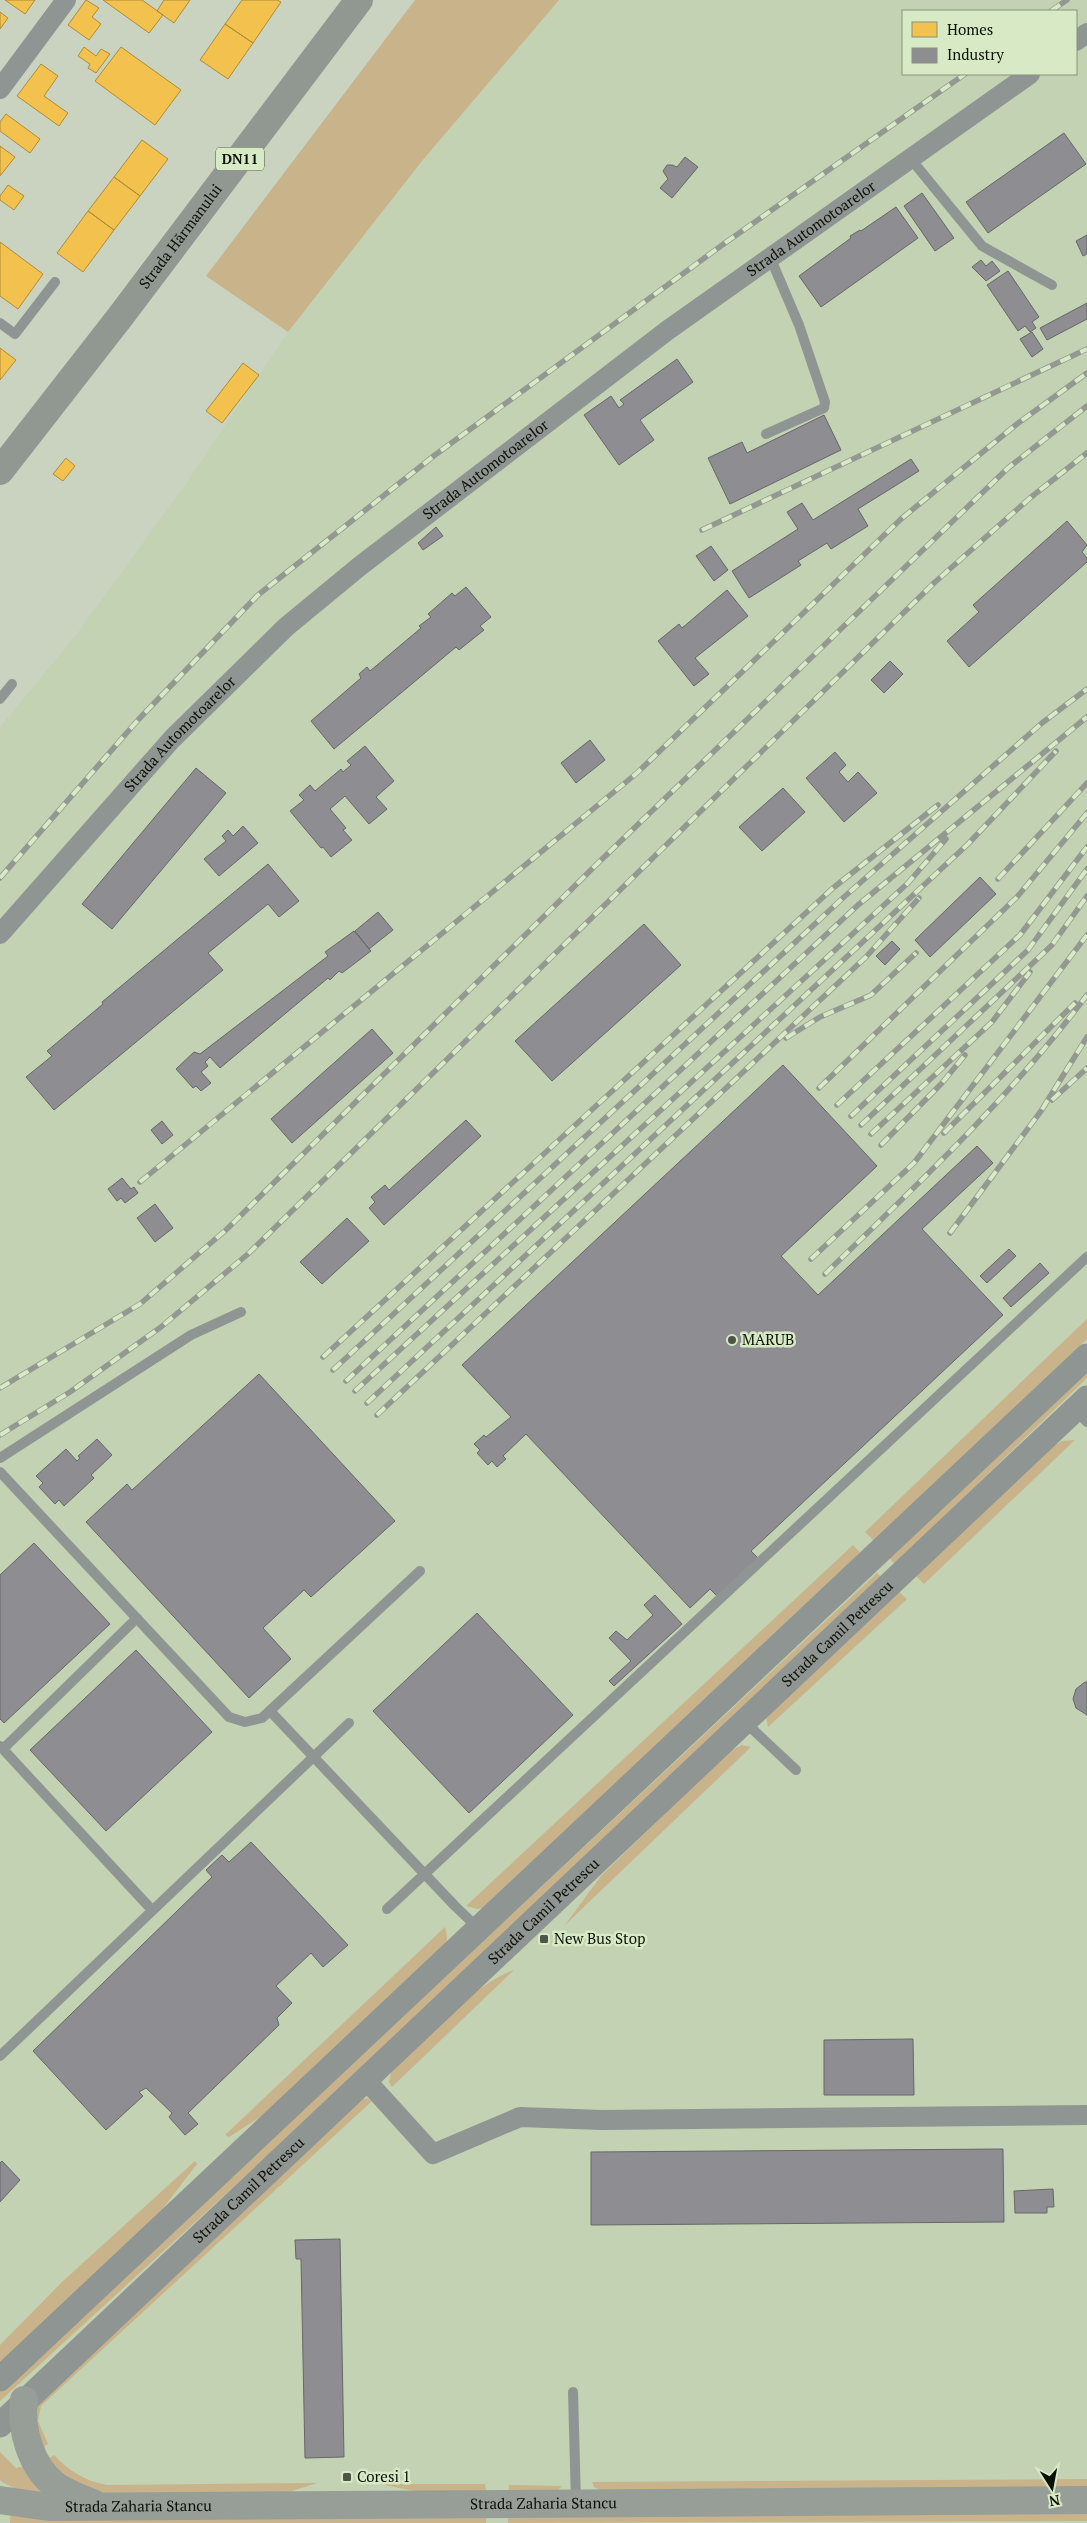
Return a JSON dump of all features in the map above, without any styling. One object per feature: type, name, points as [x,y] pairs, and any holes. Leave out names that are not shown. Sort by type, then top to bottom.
[{"type":"main road","name":"Strada Hărmanului","points":[[0,471],[114,325],[359,0]]},
{"type":"main road","points":[[24,2400],[27,2438],[33,2456],[43,2474],[64,2491],[99,2506]]},
{"type":"main road","name":"Strada Zaharia Stancu","points":[[0,2500],[49,2507],[1087,2500]]},
{"type":"street","points":[[0,89],[66,0]]},
{"type":"street","name":"Strada Automotoarelor","points":[[0,934],[172,739],[286,627],[360,566],[668,330],[1029,75]]},
{"type":"street","name":"Strada Camil Petrescu","points":[[0,2379],[1087,1356]]},
{"type":"street","name":"Strada Camil Petrescu","points":[[0,2425],[24,2400],[744,1721],[1083,1410]]},
{"type":"street","points":[[365,2079],[433,2154],[520,2117],[602,2120],[1087,2115]]},
{"type":"lane","points":[[910,158],[982,246],[1052,286]]},
{"type":"lane","points":[[766,434],[824,408],[825,402],[799,325],[770,257]]},
{"type":"lane","points":[[0,323],[15,334],[55,282]]},
{"type":"lane","points":[[0,699],[12,684]]},
{"type":"lane","points":[[388,1909],[1087,1258]]},
{"type":"lane","points":[[0,1458],[191,1335],[241,1312]]},
{"type":"lane","points":[[0,1472],[229,1717],[245,1722],[262,1718],[420,1571]]},
{"type":"lane","points":[[137,1618],[2,1748],[152,1910]]},
{"type":"lane","points":[[270,1711],[424,1874],[479,1929]]},
{"type":"lane","points":[[744,1721],[796,1770]]},
{"type":"lane","points":[[0,2056],[312,1756],[349,1723]]},
{"type":"lane","points":[[573,2392],[576,2503]]},
{"type":"shaded area","points":[[415,0],[559,0],[422,161],[288,332],[206,276]]},
{"type":"shaded area","points":[[553,0],[1087,0],[1087,2523],[0,2523],[0,727],[76,635],[185,485],[288,332],[408,178]]},
{"type":"shaded area","points":[[1087,1319],[1087,1339],[877,1544],[865,1532]]},
{"type":"shaded area","points":[[1087,1366],[1087,1378],[895,1564],[888,1557]]},
{"type":"shaded area","points":[[1075,1440],[924,1584],[916,1576],[1045,1451],[1062,1441]]},
{"type":"shaded area","points":[[853,1545],[864,1557],[491,1906],[478,1909],[466,1906]]},
{"type":"shaded area","points":[[877,1573],[884,1580],[325,2103],[0,2401],[0,2392],[89,2305],[322,2092]]},
{"type":"shaded area","points":[[898,1591],[907,1599],[768,1727],[766,1717]]},
{"type":"shaded area","points":[[742,1745],[751,1747],[565,1925],[601,1876],[728,1752]]},
{"type":"shaded area","points":[[445,1927],[447,1937],[446,1950],[294,2095],[229,2137],[225,2135]]},
{"type":"shaded area","points":[[514,1970],[392,2087],[389,2082],[391,2073],[449,2015],[481,1988],[498,1977]]},
{"type":"shaded area","points":[[367,2098],[372,2101],[41,2406],[38,2421],[48,2444],[43,2447],[39,2440],[36,2404],[363,2099]]},
{"type":"shaded area","points":[[195,2161],[197,2164],[147,2229],[0,2364],[0,2345],[62,2282]]},
{"type":"shaded area","points":[[0,2452],[16,2468],[25,2466],[52,2497],[23,2493],[2,2482],[0,2480]]},
{"type":"shaded area","points":[[54,2455],[78,2474],[92,2481],[107,2485],[317,2483],[286,2493],[109,2496],[69,2479],[57,2470],[48,2459]]},
{"type":"shaded area","points":[[1087,2479],[1087,2490],[602,2491],[594,2487],[592,2482]]},
{"type":"shaded area","points":[[485,2484],[487,2497],[424,2493],[385,2485]]},
{"type":"shaded area","points":[[509,2485],[562,2486],[557,2491],[508,2498]]},
{"type":"shaded area","points":[[11,2508],[486,2513],[486,2523],[10,2523]]},
{"type":"shaded area","points":[[1087,2511],[1087,2521],[508,2523],[508,2513]]},
{"type":"building: Homes","points":[[5,0],[35,0],[25,14]]},
{"type":"building: Homes","points":[[86,0],[99,8],[92,17],[101,24],[89,40],[68,25]]},
{"type":"building: Homes","points":[[103,0],[142,0],[163,15],[149,33]]},
{"type":"building: Homes","points":[[164,0],[190,0],[174,23],[157,11]]},
{"type":"building: Homes","points":[[242,0],[277,0],[281,2],[253,43],[225,24]]},
{"type":"building: Homes","points":[[0,12],[8,18],[0,29]]},
{"type":"building: Homes","points":[[225,24],[253,43],[228,79],[200,60]]},
{"type":"building: Homes","points":[[84,47],[96,56],[101,49],[110,54],[96,73],[88,68],[90,64],[78,56]]},
{"type":"building: Homes","points":[[121,47],[181,90],[155,125],[95,81]]},
{"type":"building: Homes","points":[[41,64],[58,76],[44,96],[68,113],[59,126],[17,96]]},
{"type":"building: Homes","points":[[6,114],[40,139],[30,153],[0,131],[0,122]]},
{"type":"building: Homes","points":[[142,140],[168,159],[140,196],[114,177]]},
{"type":"building: Homes","points":[[0,146],[15,157],[0,176]]},
{"type":"building: Homes","points":[[114,177],[140,196],[114,230],[88,211]]},
{"type":"building: Homes","points":[[8,185],[24,196],[14,210],[0,200],[0,196]]},
{"type":"building: Homes","points":[[88,211],[114,230],[83,272],[57,253]]},
{"type":"building: Homes","points":[[0,242],[43,274],[18,309],[0,296]]},
{"type":"building: Homes","points":[[0,348],[16,360],[0,380]]},
{"type":"building: Homes","points":[[243,363],[259,375],[222,423],[206,411]]},
{"type":"building: Homes","points":[[66,458],[75,466],[63,481],[53,474]]},
{"type":"building: Industry","points":[[1064,133],[1086,164],[988,233],[966,202]]},
{"type":"building: Industry","points":[[685,157],[698,167],[672,198],[660,188],[668,179],[663,171],[667,165],[677,167]]},
{"type":"building: Industry","points":[[922,193],[954,238],[935,251],[904,206]]},
{"type":"building: Industry","points":[[896,207],[918,238],[821,307],[799,276],[851,238],[850,236],[861,231]]},
{"type":"building: Industry","points":[[1087,235],[1087,254],[1083,256],[1076,241]]},
{"type":"building: Industry","points":[[981,260],[986,266],[992,261],[1000,271],[986,281],[972,267]]},
{"type":"building: Industry","points":[[1008,271],[1039,317],[1032,322],[1036,328],[1030,332],[1025,326],[1018,331],[987,285]]},
{"type":"building: Industry","points":[[1087,303],[1087,319],[1047,340],[1040,328]]},
{"type":"building: Industry","points":[[1032,332],[1043,349],[1032,357],[1020,339]]},
{"type":"building: Industry","points":[[677,359],[693,382],[640,420],[654,440],[619,465],[584,415],[611,396],[619,408],[624,404],[620,400]]},
{"type":"building: Industry","points":[[824,415],[841,450],[730,504],[708,458],[742,442],[747,453]]},
{"type":"building: Industry","points":[[911,459],[919,471],[858,509],[868,526],[831,549],[827,543],[798,561],[801,565],[749,598],[732,571],[798,529],[787,512],[802,503],[813,520]]},
{"type":"building: Industry","points":[[1067,521],[1087,545],[1082,552],[1087,558],[1087,562],[969,667],[947,641],[979,612],[973,605]]},
{"type":"building: Industry","points":[[436,527],[443,536],[423,550],[418,543]]},
{"type":"building: Industry","points":[[711,546],[728,570],[714,581],[696,556]]},
{"type":"building: Industry","points":[[466,587],[491,617],[480,626],[484,630],[459,650],[456,647],[334,749],[311,721],[361,678],[359,674],[367,667],[370,671],[421,628],[419,626],[431,617],[428,614],[452,593],[455,596]]},
{"type":"building: Industry","points":[[727,590],[748,616],[695,658],[709,674],[694,686],[658,641],[679,624],[682,628]]},
{"type":"building: Industry","points":[[890,661],[903,674],[884,693],[871,680]]},
{"type":"building: Industry","points":[[590,740],[605,760],[576,783],[561,763]]},
{"type":"building: Industry","points":[[365,746],[394,781],[376,797],[387,809],[369,824],[345,796],[330,809],[346,828],[343,830],[352,840],[331,857],[290,811],[304,800],[299,795],[310,785],[315,791],[341,769],[343,772],[351,765],[347,761]]},
{"type":"building: Industry","points":[[835,752],[846,765],[839,772],[848,782],[858,772],[877,793],[844,822],[806,778]]},
{"type":"building: Industry","points":[[196,768],[226,793],[112,929],[82,904]]},
{"type":"building: Industry","points":[[783,788],[805,812],[762,851],[739,827]]},
{"type":"building: Industry","points":[[243,826],[258,843],[219,876],[204,859],[226,841],[222,836],[228,830],[233,836]]},
{"type":"building: Industry","points":[[268,864],[299,901],[279,917],[268,904],[208,953],[223,970],[54,1110],[26,1077],[52,1056],[47,1051],[103,1004],[102,1002]]},
{"type":"building: Industry","points":[[980,877],[996,894],[930,957],[915,940]]},
{"type":"building: Industry","points":[[378,912],[393,930],[369,949],[355,931]]},
{"type":"building: Industry","points":[[644,924],[681,965],[552,1081],[515,1041]]},
{"type":"building: Industry","points":[[354,931],[371,951],[342,973],[339,971],[330,980],[328,978],[220,1068],[210,1057],[205,1062],[208,1066],[201,1072],[211,1083],[201,1091],[196,1086],[193,1088],[176,1069],[194,1052],[200,1054],[328,956],[325,952]]},
{"type":"building: Industry","points":[[892,941],[900,949],[885,965],[876,956]]},
{"type":"building: Industry","points":[[372,1029],[393,1053],[292,1143],[271,1119]]},
{"type":"building: Industry","name":"MARUB","points":[[783,1065],[877,1166],[781,1256],[818,1295],[977,1146],[993,1163],[922,1229],[1003,1315],[751,1551],[758,1558],[717,1596],[710,1589],[690,1608],[526,1434],[503,1456],[506,1459],[497,1467],[492,1461],[488,1465],[477,1453],[480,1450],[474,1444],[511,1417],[462,1365]]},
{"type":"building: Industry","points":[[466,1120],[481,1136],[384,1225],[369,1208],[375,1202],[371,1197],[385,1185],[389,1190]]},
{"type":"building: Industry","points":[[162,1121],[173,1135],[162,1144],[151,1130]]},
{"type":"building: Industry","points":[[122,1178],[131,1189],[134,1187],[138,1193],[125,1203],[121,1198],[117,1201],[108,1189]]},
{"type":"building: Industry","points":[[155,1204],[173,1228],[155,1242],[137,1218]]},
{"type":"building: Industry","points":[[347,1218],[369,1241],[322,1284],[300,1262]]},
{"type":"building: Industry","points":[[1009,1249],[1016,1256],[987,1283],[980,1276]]},
{"type":"building: Industry","points":[[1040,1263],[1049,1273],[1011,1307],[1003,1298]]},
{"type":"building: Industry","points":[[259,1374],[395,1521],[311,1597],[304,1590],[263,1628],[291,1659],[249,1698],[86,1522],[127,1484],[132,1490]]},
{"type":"building: Industry","points":[[97,1439],[112,1455],[91,1475],[94,1478],[64,1506],[59,1500],[55,1504],[39,1487],[43,1483],[36,1476],[66,1449],[77,1461],[80,1458],[78,1456]]},
{"type":"building: Industry","points":[[34,1543],[110,1624],[4,1723],[0,1719],[0,1575]]},
{"type":"building: Industry","points":[[655,1595],[682,1624],[614,1686],[609,1681],[631,1661],[609,1638],[616,1631],[627,1640],[653,1615],[644,1605]]},
{"type":"building: Industry","points":[[477,1613],[573,1715],[469,1813],[373,1711]]},
{"type":"building: Industry","points":[[136,1650],[212,1732],[106,1831],[30,1750]]},
{"type":"building: Industry","points":[[1087,1682],[1087,1715],[1076,1708],[1073,1699],[1076,1689]]},
{"type":"building: Industry","points":[[251,1842],[348,1945],[323,1967],[311,1953],[276,1986],[292,2003],[277,2018],[279,2025],[188,2113],[198,2124],[185,2135],[169,2117],[172,2113],[146,2088],[139,2092],[143,2096],[106,2130],[33,2051],[212,1877],[206,1870],[222,1855],[229,1862]]},
{"type":"building: Industry","points":[[913,2039],[914,2095],[824,2095],[824,2040]]},
{"type":"building: Industry","points":[[1003,2149],[1004,2222],[591,2225],[591,2152]]},
{"type":"building: Industry","points":[[2,2161],[20,2180],[0,2202],[0,2163]]},
{"type":"building: Industry","points":[[1053,2189],[1054,2207],[1047,2207],[1047,2213],[1015,2213],[1014,2191]]},
{"type":"building: Industry","points":[[340,2239],[344,2457],[305,2458],[301,2259],[296,2259],[295,2240]]},
{"type":"railway","points":[[1052,10],[1067,0]]},
{"type":"railway","points":[[0,878],[138,720],[258,595],[435,455],[725,243],[964,75]]},
{"type":"railway","points":[[702,530],[1087,349]]},
{"type":"railway","points":[[140,1182],[637,773],[901,519],[1017,424],[1087,373]]},
{"type":"railway","points":[[0,1388],[140,1304],[227,1229],[598,863],[1008,468],[1087,406]]},
{"type":"railway","points":[[0,1435],[70,1392],[161,1327],[248,1254],[934,583],[1030,498],[1087,453]]},
{"type":"railway","points":[[333,1370],[844,897],[1042,723],[1087,689]]},
{"type":"railway","points":[[346,1381],[858,905],[1087,717]]},
{"type":"railway","points":[[367,1403],[968,844],[1056,751]]},
{"type":"railway","points":[[998,879],[1087,783]]},
{"type":"railway","points":[[323,1357],[833,888],[938,805]]},
{"type":"railway","points":[[819,1088],[1017,897],[1087,813]]},
{"type":"railway","points":[[355,1391],[908,883],[946,839]]},
{"type":"railway","points":[[837,1105],[1020,935],[1087,847]]},
{"type":"railway","points":[[851,1116],[1028,950],[1087,869]]},
{"type":"railway","points":[[861,1125],[1052,945],[1087,896]]},
{"type":"railway","points":[[377,1415],[866,957],[919,898]]},
{"type":"railway","points":[[811,1259],[914,1163],[1087,935]]},
{"type":"railway","points":[[786,1038],[820,1017],[871,995],[916,953]]},
{"type":"railway","points":[[871,1134],[992,1022],[1030,972]]},
{"type":"railway","points":[[825,1274],[928,1174],[995,1105],[1027,1070],[1087,995]]},
{"type":"railway","points":[[944,1133],[1075,1003]]},
{"type":"railway","points":[[950,1233],[1041,1111],[1087,1037]]},
{"type":"railway","points":[[881,1145],[942,1083],[965,1055]]},
{"type":"railway","points":[[1052,1100],[1087,1068]]},
{"type":"place","name":"MARUB","points":[[732,1340]]},
{"type":"place","name":"New Bus Stop","points":[[544,1939]]},
{"type":"place","name":"Coresi 1","points":[[347,2477]]}]
